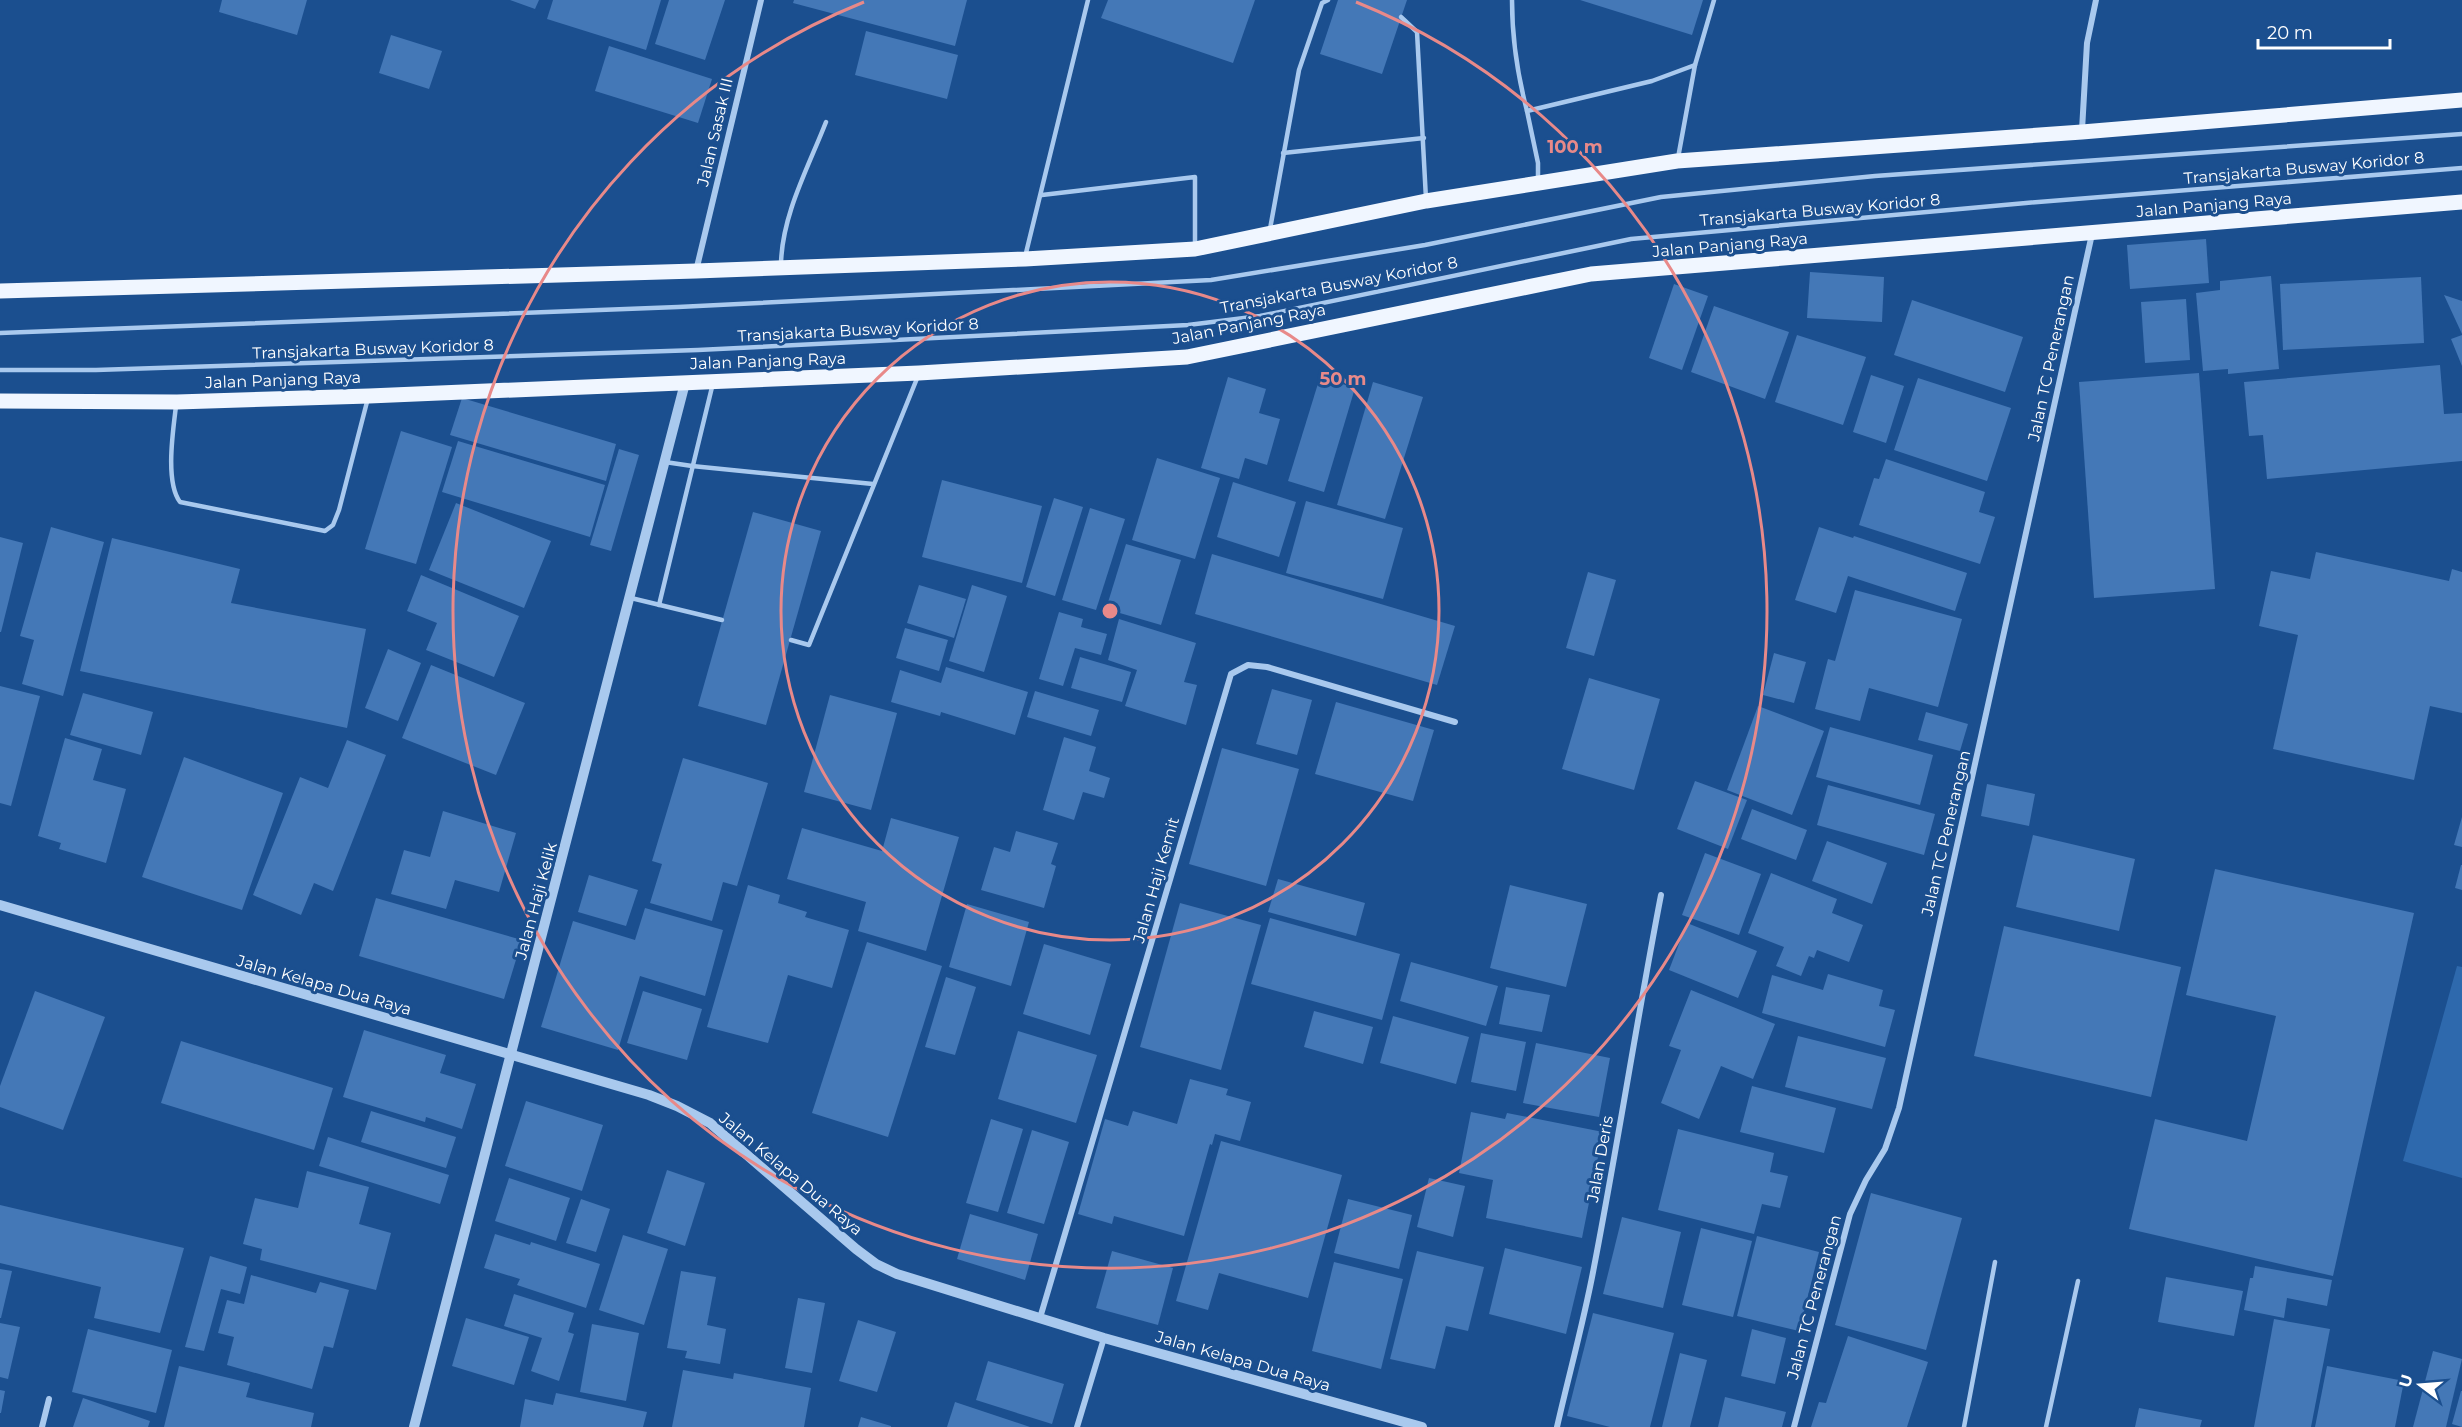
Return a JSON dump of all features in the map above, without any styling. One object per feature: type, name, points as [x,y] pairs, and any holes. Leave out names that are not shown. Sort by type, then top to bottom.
[{"type":"main road","points":[[0,291],[696,271],[1025,259],[1195,249],[1426,201],[1677,161],[2082,132],[2462,100]]},
{"type":"main road","name":"Jalan Panjang Raya","points":[[0,401],[177,402],[369,396],[713,380],[919,374],[1187,357],[1591,274],[2462,202]]},
{"type":"street","name":"Jalan Sasak III","points":[[696,271],[761,0]]},
{"type":"street","points":[[2082,132],[2087,44],[2096,0]]},
{"type":"street","name":"Jalan TC Penerangan","points":[[1794,1427],[1850,1214],[1866,1180],[1885,1149],[1899,1108],[2092,233]]},
{"type":"street","name":"Jalan Haji Kelik","points":[[414,1427],[685,383]]},
{"type":"street","name":"Jalan Haji Kemit","points":[[1040,1318],[1231,674],[1248,665],[1268,667],[1455,722]]},
{"type":"street","name":"Jalan Deris","points":[[1557,1427],[1594,1270],[1634,1033],[1661,895]]},
{"type":"street","name":"Jalan Kelapa Dua Raya","points":[[0,905],[649,1095],[677,1106],[710,1124],[856,1249],[876,1264],[897,1274],[1104,1338],[1422,1427]]},
{"type":"street","points":[[1077,1427],[1104,1338]]},
{"type":"street","points":[[42,1427],[49,1399]]},
{"type":"lane","points":[[1025,259],[1088,0]]},
{"type":"lane","points":[[1269,235],[1299,70],[1322,3],[1328,0]]},
{"type":"lane","points":[[1512,0],[1512,34],[1516,70],[1538,163],[1538,183]]},
{"type":"lane","points":[[1677,161],[1695,65],[1714,0]]},
{"type":"lane","points":[[1401,17],[1417,32],[1426,201]]},
{"type":"lane","points":[[1527,111],[1652,81],[1695,65]]},
{"type":"lane","points":[[781,267],[782,242],[787,222],[826,122]]},
{"type":"lane","name":"Transjakarta Busway Koridor 8","points":[[0,333],[655,308],[1211,280],[1425,245],[1661,197],[1875,176],[2462,134]]},
{"type":"lane","points":[[1283,153],[1424,138]]},
{"type":"lane","name":"Transjakarta Busway Koridor 8","points":[[0,370],[107,370],[687,351],[1188,325],[1260,316],[1631,239],[2050,201],[2462,168]]},
{"type":"lane","points":[[1042,195],[1195,177],[1195,249]]},
{"type":"lane","points":[[791,640],[809,645],[919,374]]},
{"type":"lane","points":[[659,605],[713,380]]},
{"type":"lane","points":[[177,402],[172,444],[173,483],[174,494],[180,502],[325,531],[333,525],[339,510],[369,396]]},
{"type":"lane","points":[[665,462],[873,484]]},
{"type":"lane","points":[[630,598],[722,620]]},
{"type":"lane","points":[[1964,1427],[1995,1262]]},
{"type":"lane","points":[[2046,1427],[2078,1281]]},
{"type":"shaded area","points":[[2457,966],[2462,967],[2462,1178],[2403,1161]]},
{"type":"building","points":[[222,0],[307,0],[297,35],[219,12]]},
{"type":"building","points":[[510,0],[539,0],[535,9]]},
{"type":"building","points":[[553,0],[661,0],[646,50],[547,19]]},
{"type":"building","points":[[669,0],[725,0],[705,60],[655,44]]},
{"type":"building","points":[[794,0],[967,0],[955,46],[793,3]]},
{"type":"building","points":[[1108,0],[1255,0],[1233,63],[1101,18]]},
{"type":"building","points":[[1338,0],[1407,0],[1382,74],[1320,54]]},
{"type":"building","points":[[1580,0],[1703,0],[1692,35]]},
{"type":"building","points":[[866,31],[958,55],[947,99],[855,75]]},
{"type":"building","points":[[391,35],[442,51],[429,89],[379,73]]},
{"type":"building","points":[[609,46],[712,79],[698,123],[595,91]]},
{"type":"building","points":[[2206,239],[2209,283],[2130,289],[2127,245]]},
{"type":"building","points":[[1810,272],[1884,277],[1882,322],[1807,318]]},
{"type":"building","points":[[2271,276],[2279,369],[2228,374],[2228,369],[2203,371],[2196,293],[2220,290],[2220,281]]},
{"type":"building","points":[[2421,277],[2424,343],[2283,350],[2280,284]]},
{"type":"building","points":[[1674,284],[1708,296],[1682,370],[1649,358]]},
{"type":"building","points":[[2444,295],[2462,301],[2462,334]]},
{"type":"building","points":[[2186,299],[2190,360],[2145,363],[2141,302]]},
{"type":"building","points":[[1912,300],[2023,337],[2005,392],[1894,355]]},
{"type":"building","points":[[1714,306],[1789,332],[1765,399],[1691,372]]},
{"type":"building","points":[[1797,335],[1866,357],[1843,425],[1775,402]]},
{"type":"building","points":[[2462,335],[2462,366],[2451,339]]},
{"type":"building","points":[[2440,365],[2444,414],[2462,413],[2462,461],[2267,479],[2263,435],[2249,436],[2244,382]]},
{"type":"building","points":[[2199,373],[2215,589],[2094,598],[2079,382]]},
{"type":"building","points":[[1871,375],[1904,386],[1886,443],[1853,432]]},
{"type":"building","points":[[1228,377],[1266,389],[1259,413],[1280,419],[1267,465],[1245,458],[1239,479],[1201,468]]},
{"type":"building","points":[[1320,377],[1355,388],[1324,492],[1288,481]]},
{"type":"building","points":[[1918,378],[2011,408],[1987,481],[1894,450]]},
{"type":"building","points":[[1373,382],[1423,397],[1385,519],[1337,505]]},
{"type":"building","points":[[462,398],[616,444],[606,481],[450,435]]},
{"type":"building","points":[[401,431],[452,447],[416,564],[365,549]]},
{"type":"building","points":[[458,441],[605,485],[590,537],[442,492]]},
{"type":"building","points":[[619,449],[639,455],[611,551],[590,545]]},
{"type":"building","points":[[1157,458],[1220,478],[1195,559],[1132,540]]},
{"type":"building","points":[[1886,459],[1985,492],[1979,512],[1995,517],[1980,564],[1859,525],[1874,478],[1879,479]]},
{"type":"building","points":[[942,480],[1042,506],[1022,583],[922,557]]},
{"type":"building","points":[[1233,482],[1296,502],[1279,557],[1217,537]]},
{"type":"building","points":[[1054,498],[1083,507],[1055,596],[1026,587]]},
{"type":"building","points":[[1306,501],[1403,528],[1383,599],[1286,573]]},
{"type":"building","points":[[456,503],[551,541],[524,608],[429,570]]},
{"type":"building","points":[[1090,508],[1125,519],[1096,610],[1062,600]]},
{"type":"building","points":[[753,512],[821,531],[766,725],[698,706]]},
{"type":"building","points":[[51,527],[104,542],[63,696],[22,684],[34,640],[20,636]]},
{"type":"building","points":[[1819,527],[1967,573],[1955,611],[1848,576],[1836,613],[1795,600]]},
{"type":"building","points":[[0,537],[23,543],[1,632],[0,632]]},
{"type":"building","points":[[112,538],[240,569],[231,603],[366,629],[347,728],[80,671]]},
{"type":"building","points":[[1126,544],[1181,560],[1161,625],[1106,609]]},
{"type":"building","points":[[2316,552],[2449,581],[2452,569],[2462,572],[2462,713],[2430,706],[2414,780],[2273,749],[2298,635],[2259,626],[2271,571],[2310,579]]},
{"type":"building","points":[[1212,554],[1455,626],[1437,685],[1195,614]]},
{"type":"building","points":[[1588,572],[1616,580],[1594,656],[1566,648]]},
{"type":"building","points":[[421,575],[519,616],[494,677],[426,650],[437,623],[407,611]]},
{"type":"building","points":[[919,585],[966,599],[954,638],[907,623]]},
{"type":"building","points":[[972,585],[1007,596],[984,672],[949,661]]},
{"type":"building","points":[[1855,590],[1962,619],[1938,707],[1869,688],[1860,721],[1815,709],[1828,659],[1835,661]]},
{"type":"building","points":[[1059,612],[1083,619],[1081,627],[1107,634],[1101,655],[1075,648],[1063,686],[1039,679]]},
{"type":"building","points":[[1119,619],[1196,643],[1184,682],[1197,685],[1186,725],[1125,706],[1137,670],[1108,660]]},
{"type":"building","points":[[905,628],[948,640],[939,671],[896,658]]},
{"type":"building","points":[[388,649],[421,663],[398,721],[365,708]]},
{"type":"building","points":[[1774,653],[1806,662],[1794,703],[1763,695]]},
{"type":"building","points":[[1080,657],[1131,672],[1122,702],[1071,688]]},
{"type":"building","points":[[431,665],[525,703],[496,775],[402,738]]},
{"type":"building","points":[[946,667],[1028,692],[1015,735],[941,712],[940,716],[891,702],[900,670],[941,683]]},
{"type":"building","points":[[1589,678],[1660,699],[1634,790],[1562,769]]},
{"type":"building","points":[[0,686],[40,696],[11,806],[0,803]]},
{"type":"building","points":[[1272,689],[1312,700],[1297,755],[1256,744]]},
{"type":"building","points":[[1035,691],[1099,710],[1091,736],[1027,717]]},
{"type":"building","points":[[83,693],[153,712],[141,755],[70,735]]},
{"type":"building","points":[[830,695],[897,713],[871,810],[804,792]]},
{"type":"building","points":[[1336,702],[1434,730],[1413,801],[1315,774]]},
{"type":"building","points":[[1758,706],[1824,731],[1792,815],[1727,790]]},
{"type":"building","points":[[1926,712],[1968,724],[1960,751],[1918,740]]},
{"type":"building","points":[[1830,727],[1933,755],[1920,805],[1816,777]]},
{"type":"building","points":[[1064,737],[1096,747],[1089,771],[1110,778],[1104,798],[1083,792],[1074,820],[1043,810]]},
{"type":"building","points":[[65,738],[102,749],[93,780],[126,789],[106,863],[59,849],[61,843],[38,836]]},
{"type":"building","points":[[347,740],[386,755],[333,891],[314,883],[301,915],[253,895],[300,777],[328,788]]},
{"type":"building","points":[[1222,748],[1299,769],[1266,886],[1189,864]]},
{"type":"building","points":[[184,757],[283,793],[242,910],[142,877]]},
{"type":"building","points":[[683,758],[768,783],[737,886],[723,882],[712,921],[650,903],[662,864],[652,861]]},
{"type":"building","points":[[1695,781],[1747,800],[1728,849],[1677,829]]},
{"type":"building","points":[[1987,784],[2035,794],[2029,826],[1981,816]]},
{"type":"building","points":[[1828,785],[1935,814],[1924,855],[1817,825]]},
{"type":"building","points":[[1752,809],[1807,830],[1796,860],[1741,839]]},
{"type":"building","points":[[443,811],[516,833],[499,892],[455,880],[446,909],[391,894],[404,850],[430,857]]},
{"type":"building","points":[[2462,817],[2462,847],[2454,845]]},
{"type":"building","points":[[891,818],[959,837],[926,951],[858,931],[866,902],[787,879],[802,828],[882,851]]},
{"type":"building","points":[[1016,831],[1058,843],[1051,864],[1056,866],[1044,908],[981,890],[994,847],[1010,852]]},
{"type":"building","points":[[2033,835],[2135,859],[2119,931],[2016,907]]},
{"type":"building","points":[[1827,841],[1887,863],[1872,904],[1812,881]]},
{"type":"building","points":[[1705,853],[1761,874],[1739,935],[1682,915]]},
{"type":"building","points":[[2462,865],[2462,890],[2455,888]]},
{"type":"building","points":[[2215,869],[2414,913],[2333,1276],[2129,1229],[2155,1119],[2247,1141],[2276,1016],[2186,995]]},
{"type":"building","points":[[1771,873],[1837,899],[1832,913],[1863,925],[1849,962],[1817,950],[1814,958],[1809,956],[1801,976],[1776,966],[1784,947],[1748,933]]},
{"type":"building","points":[[589,875],[638,890],[626,926],[578,912]]},
{"type":"building","points":[[1278,879],[1365,903],[1356,936],[1268,912]]},
{"type":"building","points":[[748,885],[780,895],[778,903],[807,912],[805,917],[849,930],[832,988],[788,975],[768,1043],[707,1027]]},
{"type":"building","points":[[1510,885],[1587,904],[1566,987],[1490,968]]},
{"type":"building","points":[[376,898],[522,940],[504,999],[359,956]]},
{"type":"building","points":[[1180,903],[1261,925],[1221,1070],[1140,1047]]},
{"type":"building","points":[[967,904],[1029,922],[1011,986],[949,967]]},
{"type":"building","points":[[645,908],[723,930],[705,996],[640,976],[618,1050],[541,1027],[573,921],[635,940]]},
{"type":"building","points":[[1270,918],[1400,954],[1382,1020],[1251,984]]},
{"type":"building","points":[[1687,923],[1757,951],[1738,998],[1669,970]]},
{"type":"building","points":[[2004,926],[2181,967],[2151,1097],[1974,1056]]},
{"type":"building","points":[[867,942],[942,966],[888,1137],[812,1113]]},
{"type":"building","points":[[1044,944],[1111,964],[1090,1035],[1023,1014]]},
{"type":"building","points":[[1411,962],[1498,986],[1486,1026],[1400,1001]]},
{"type":"building","points":[[1828,974],[1883,990],[1879,1006],[1895,1010],[1885,1047],[1762,1013],[1772,975],[1823,990]]},
{"type":"building","points":[[946,977],[976,987],[955,1055],[925,1047]]},
{"type":"building","points":[[1506,987],[1550,995],[1542,1032],[1499,1024]]},
{"type":"building","points":[[1691,990],[1775,1024],[1753,1079],[1721,1066],[1699,1119],[1661,1103],[1681,1050],[1669,1046]]},
{"type":"building","points":[[35,991],[105,1017],[63,1130],[0,1107],[0,1086]]},
{"type":"building","points":[[643,991],[702,1009],[687,1060],[627,1043]]},
{"type":"building","points":[[1314,1011],[1373,1027],[1363,1064],[1304,1047]]},
{"type":"building","points":[[1393,1016],[1469,1037],[1456,1084],[1380,1063]]},
{"type":"building","points":[[364,1030],[446,1055],[440,1073],[476,1084],[462,1129],[426,1117],[425,1122],[343,1097]]},
{"type":"building","points":[[1018,1031],[1097,1055],[1076,1123],[998,1099]]},
{"type":"building","points":[[1481,1033],[1526,1042],[1516,1091],[1471,1082]]},
{"type":"building","points":[[1798,1036],[1886,1058],[1872,1109],[1785,1087]]},
{"type":"building","points":[[181,1041],[333,1088],[314,1150],[161,1103]]},
{"type":"building","points":[[1536,1043],[1610,1058],[1599,1117],[1523,1103]]},
{"type":"building","points":[[1190,1079],[1228,1089],[1226,1095],[1251,1102],[1240,1141],[1215,1134],[1212,1145],[1210,1144],[1184,1236],[1114,1216],[1112,1224],[1078,1214],[1105,1119],[1128,1126],[1133,1111],[1177,1124]]},
{"type":"building","points":[[1752,1086],[1836,1108],[1824,1153],[1740,1132]]},
{"type":"building","points":[[526,1101],[603,1125],[582,1191],[505,1166]]},
{"type":"building","points":[[371,1111],[456,1137],[446,1168],[361,1142]]},
{"type":"building","points":[[1471,1112],[1505,1119],[1507,1113],[1603,1132],[1582,1238],[1486,1218],[1493,1180],[1459,1173]]},
{"type":"building","points":[[991,1119],[1023,1129],[998,1212],[966,1203]]},
{"type":"building","points":[[1678,1129],[1774,1153],[1770,1172],[1788,1176],[1780,1208],[1762,1204],[1754,1234],[1658,1210]]},
{"type":"building","points":[[1032,1130],[1069,1142],[1044,1224],[1007,1213]]},
{"type":"building","points":[[328,1137],[449,1175],[440,1204],[319,1166]]},
{"type":"building","points":[[1221,1141],[1342,1175],[1308,1298],[1219,1273],[1208,1310],[1176,1301]]},
{"type":"building","points":[[667,1170],[705,1183],[685,1246],[647,1233]]},
{"type":"building","points":[[307,1171],[369,1187],[359,1224],[391,1233],[376,1290],[260,1260],[262,1249],[243,1244],[255,1198],[298,1208]]},
{"type":"building","points":[[509,1178],[570,1198],[556,1241],[495,1221]]},
{"type":"building","points":[[1429,1178],[1465,1186],[1453,1237],[1417,1227]]},
{"type":"building","points":[[1871,1193],[1962,1218],[1926,1350],[1835,1325]]},
{"type":"building","points":[[581,1199],[610,1209],[596,1252],[566,1243]]},
{"type":"building","points":[[1348,1199],[1412,1215],[1399,1269],[1334,1253]]},
{"type":"building","points":[[0,1205],[184,1248],[160,1333],[94,1318],[101,1287],[0,1263]]},
{"type":"building","points":[[970,1214],[1038,1234],[1025,1280],[957,1259]]},
{"type":"building","points":[[1622,1217],[1681,1232],[1663,1308],[1603,1294]]},
{"type":"building","points":[[1701,1228],[1752,1241],[1733,1317],[1682,1305]]},
{"type":"building","points":[[495,1234],[530,1245],[531,1242],[600,1264],[586,1308],[517,1285],[520,1279],[484,1268]]},
{"type":"building","points":[[623,1235],[668,1249],[644,1325],[599,1310]]},
{"type":"building","points":[[1757,1236],[1819,1252],[1799,1331],[1737,1316]]},
{"type":"building","points":[[1505,1248],[1582,1267],[1566,1334],[1489,1314]]},
{"type":"building","points":[[1112,1251],[1173,1268],[1158,1325],[1096,1308]]},
{"type":"building","points":[[1417,1251],[1484,1267],[1468,1331],[1446,1326],[1435,1369],[1390,1359]]},
{"type":"building","points":[[210,1256],[247,1267],[240,1294],[221,1289],[204,1351],[185,1347]]},
{"type":"building","points":[[1334,1262],[1403,1279],[1381,1369],[1312,1351]]},
{"type":"building","points":[[2255,1266],[2332,1280],[2327,1306],[2287,1298],[2284,1318],[2244,1310],[2250,1278],[2253,1278]]},
{"type":"building","points":[[0,1269],[12,1271],[1,1318],[0,1318]]},
{"type":"building","points":[[681,1271],[716,1277],[707,1325],[726,1329],[720,1364],[685,1358],[687,1351],[667,1348]]},
{"type":"building","points":[[251,1275],[316,1293],[320,1282],[349,1290],[333,1348],[324,1346],[312,1389],[227,1365],[234,1337],[218,1333],[227,1300],[244,1304]]},
{"type":"building","points":[[2166,1277],[2243,1291],[2234,1336],[2158,1322]]},
{"type":"building","points":[[514,1294],[574,1313],[568,1332],[574,1334],[559,1381],[531,1371],[542,1338],[504,1326]]},
{"type":"building","points":[[798,1298],[825,1303],[812,1373],[785,1368]]},
{"type":"building","points":[[1593,1313],[1674,1333],[1650,1427],[1610,1427],[1567,1416]]},
{"type":"building","points":[[466,1318],[529,1337],[514,1385],[452,1366]]},
{"type":"building","points":[[2274,1319],[2330,1329],[2311,1427],[2254,1427]]},
{"type":"building","points":[[858,1320],[896,1332],[877,1392],[839,1381]]},
{"type":"building","points":[[0,1323],[20,1327],[8,1379],[0,1377]]},
{"type":"building","points":[[592,1324],[639,1333],[626,1401],[580,1392]]},
{"type":"building","points":[[88,1329],[172,1350],[156,1413],[72,1392]]},
{"type":"building","points":[[1752,1329],[1786,1338],[1775,1384],[1741,1376]]},
{"type":"building","points":[[1848,1336],[1928,1362],[1907,1427],[1811,1427],[1819,1402],[1826,1403]]},
{"type":"building","points":[[2433,1351],[2462,1359],[2446,1427],[2413,1427]]},
{"type":"building","points":[[1680,1353],[1707,1360],[1690,1427],[1662,1427]]},
{"type":"building","points":[[988,1361],[1064,1384],[1052,1424],[976,1400]]},
{"type":"building","points":[[179,1366],[250,1383],[246,1397],[314,1413],[311,1427],[164,1427]]},
{"type":"building","points":[[2327,1366],[2404,1381],[2395,1427],[2315,1427]]},
{"type":"building","points":[[683,1370],[733,1379],[734,1373],[811,1388],[804,1427],[672,1427]]},
{"type":"building","points":[[0,1390],[5,1391],[1,1413],[0,1413]]},
{"type":"building","points":[[2462,1391],[2462,1427],[2452,1424]]},
{"type":"building","points":[[556,1393],[647,1412],[643,1427],[520,1427],[525,1399],[553,1405]]},
{"type":"building","points":[[1725,1397],[1786,1412],[1782,1427],[1718,1427]]},
{"type":"building","points":[[83,1398],[150,1421],[148,1427],[73,1427]]},
{"type":"building","points":[[955,1402],[1030,1427],[947,1427]]},
{"type":"building","points":[[2139,1408],[2202,1420],[2200,1427],[2135,1427]]},
{"type":"building","points":[[861,1417],[891,1426],[891,1427],[858,1427]]}]
